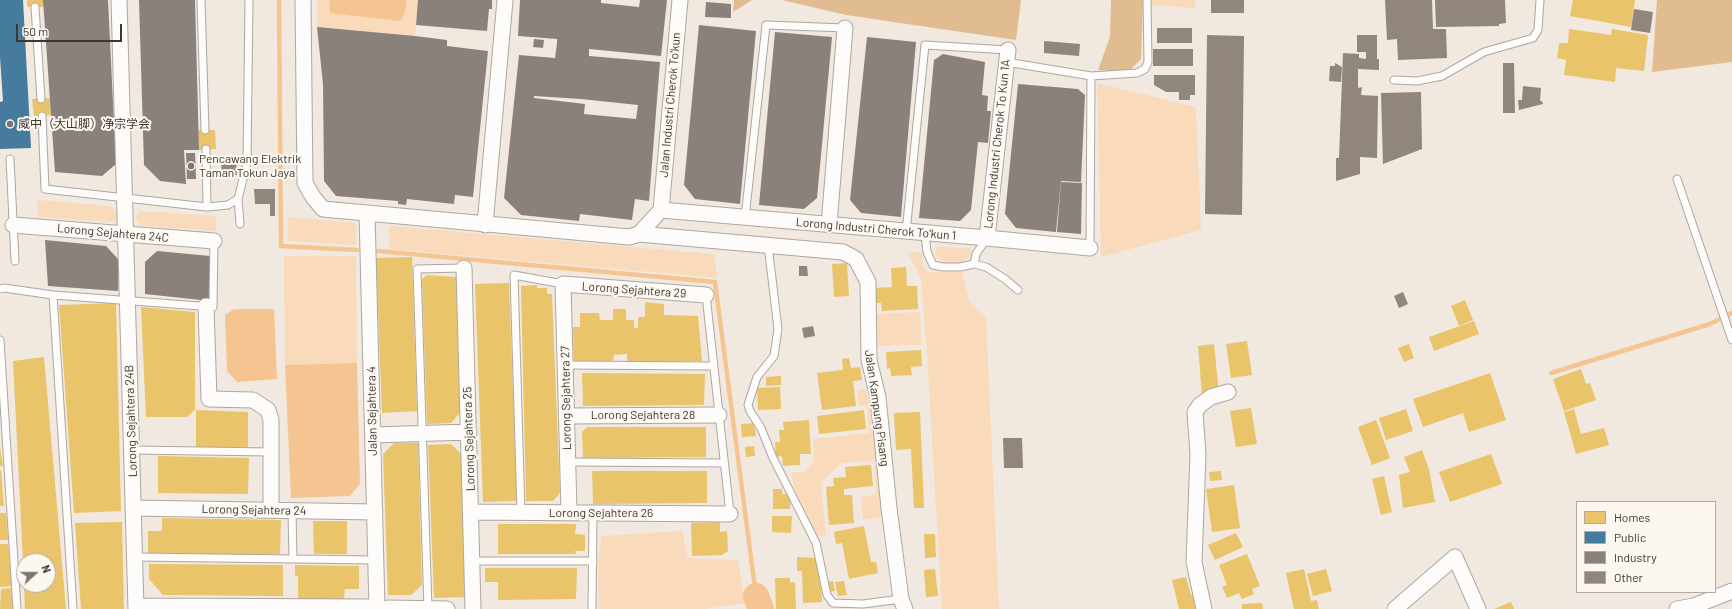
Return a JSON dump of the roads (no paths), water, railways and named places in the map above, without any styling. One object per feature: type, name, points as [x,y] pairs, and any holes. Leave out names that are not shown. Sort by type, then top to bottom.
[{"type":"street","name":"Lorong Sejahtera 24B","points":[[119,0],[136,608]]},
{"type":"street","name":"Jalan Kampung Pisang","points":[[303,0],[305,183],[313,197],[323,209],[629,237],[639,234],[843,252],[856,259],[868,282],[869,360],[878,397],[890,508],[903,604]]},
{"type":"street","points":[[485,225],[504,0]]},
{"type":"street","name":"Jalan Industri Cherok To'kun","points":[[661,210],[680,0]]},
{"type":"street","points":[[828,225],[845,28]]},
{"type":"street","name":"Lorong Industri Cherok To Kun 1A","points":[[987,238],[1007,56]]},
{"type":"street","points":[[639,234],[661,210]]},
{"type":"street","name":"Lorong Industri Cherok To'kun 1","points":[[661,210],[1090,248]]},
{"type":"street","name":"Jalan Sejahtera 4","points":[[367,213],[376,560],[381,608]]},
{"type":"street","name":"Lorong Sejahtera 24C","points":[[13,225],[214,241]]},
{"type":"street","name":"Lorong Sejahtera 25","points":[[464,268],[473,609]]},
{"type":"street","name":"Lorong Sejahtera 29","points":[[563,284],[706,295]]},
{"type":"street","name":"Lorong Sejahtera 27","points":[[563,284],[569,512]]},
{"type":"street","points":[[206,306],[209,399],[253,400],[262,404],[268,410],[271,420],[271,510]]},
{"type":"street","points":[[1204,609],[1194,562],[1198,454],[1195,412],[1200,405],[1211,397],[1228,392]]},
{"type":"street","name":"Lorong Sejahtera 28","points":[[566,416],[719,415]]},
{"type":"street","points":[[373,435],[469,432]]},
{"type":"street","name":"Lorong Sejahtera 24","points":[[133,508],[375,512]]},
{"type":"street","name":"Lorong Sejahtera 26","points":[[471,512],[730,514]]},
{"type":"street","points":[[1395,609],[1455,557],[1478,609]]},
{"type":"street","points":[[1677,609],[1694,606],[1732,591]]},
{"type":"street","points":[[136,608],[448,609]]},
{"type":"lane","points":[[201,0],[205,130]]},
{"type":"lane","points":[[240,224],[238,199],[247,163],[249,0]]},
{"type":"lane","points":[[906,232],[925,45],[1007,56],[1091,76],[1137,73],[1145,69],[1148,62],[1147,0]]},
{"type":"lane","points":[[1394,80],[1417,81],[1442,76],[1484,52],[1533,38],[1538,30],[1540,0]]},
{"type":"lane","points":[[35,7],[41,99]]},
{"type":"lane","points":[[745,218],[766,25],[845,28]]},
{"type":"lane","points":[[1090,248],[1091,76]]},
{"type":"lane","points":[[42,116],[45,189],[207,206],[228,205],[238,199]]},
{"type":"lane","points":[[206,149],[207,206]]},
{"type":"lane","points":[[10,159],[15,261]]},
{"type":"lane","points":[[1677,179],[1732,340]]},
{"type":"lane","points":[[925,234],[927,252],[933,265],[943,268],[974,264],[986,267],[1005,279],[1018,290]]},
{"type":"lane","points":[[974,264],[976,254],[987,238]]},
{"type":"lane","points":[[0,289],[4,288],[53,295],[213,307],[214,241]]},
{"type":"lane","points":[[768,245],[778,329],[774,356],[757,377],[748,405],[750,411],[761,428],[773,458],[816,543],[827,594],[833,603],[903,604]]},
{"type":"lane","points":[[428,609],[417,269],[464,268]]},
{"type":"lane","points":[[521,512],[514,275],[563,284]]},
{"type":"lane","points":[[53,295],[73,609]]},
{"type":"lane","points":[[706,295],[730,514]]},
{"type":"lane","points":[[0,340],[17,609]]},
{"type":"lane","points":[[565,365],[714,366]]},
{"type":"lane","points":[[131,450],[271,452]]},
{"type":"lane","points":[[568,462],[724,463]]},
{"type":"lane","points":[[292,511],[293,559]]},
{"type":"lane","points":[[592,609],[593,513]]},
{"type":"lane","points":[[134,558],[376,560]]},
{"type":"lane","points":[[472,560],[592,561]]},
{"type":"waterway","points":[[279,0],[281,246],[357,250]]},
{"type":"waterway","points":[[378,251],[715,282],[756,596]]},
{"type":"waterway","points":[[1551,373],[1710,324],[1732,313]]},
{"type":"waterway","points":[[756,596],[761,609]]},
{"type":"place","name":"威中（大山脚）净宗学会","points":[[10,124]]},
{"type":"place","name":"Pencawang Elektrik Taman Tokun Jaya","points":[[191,166]]}]
